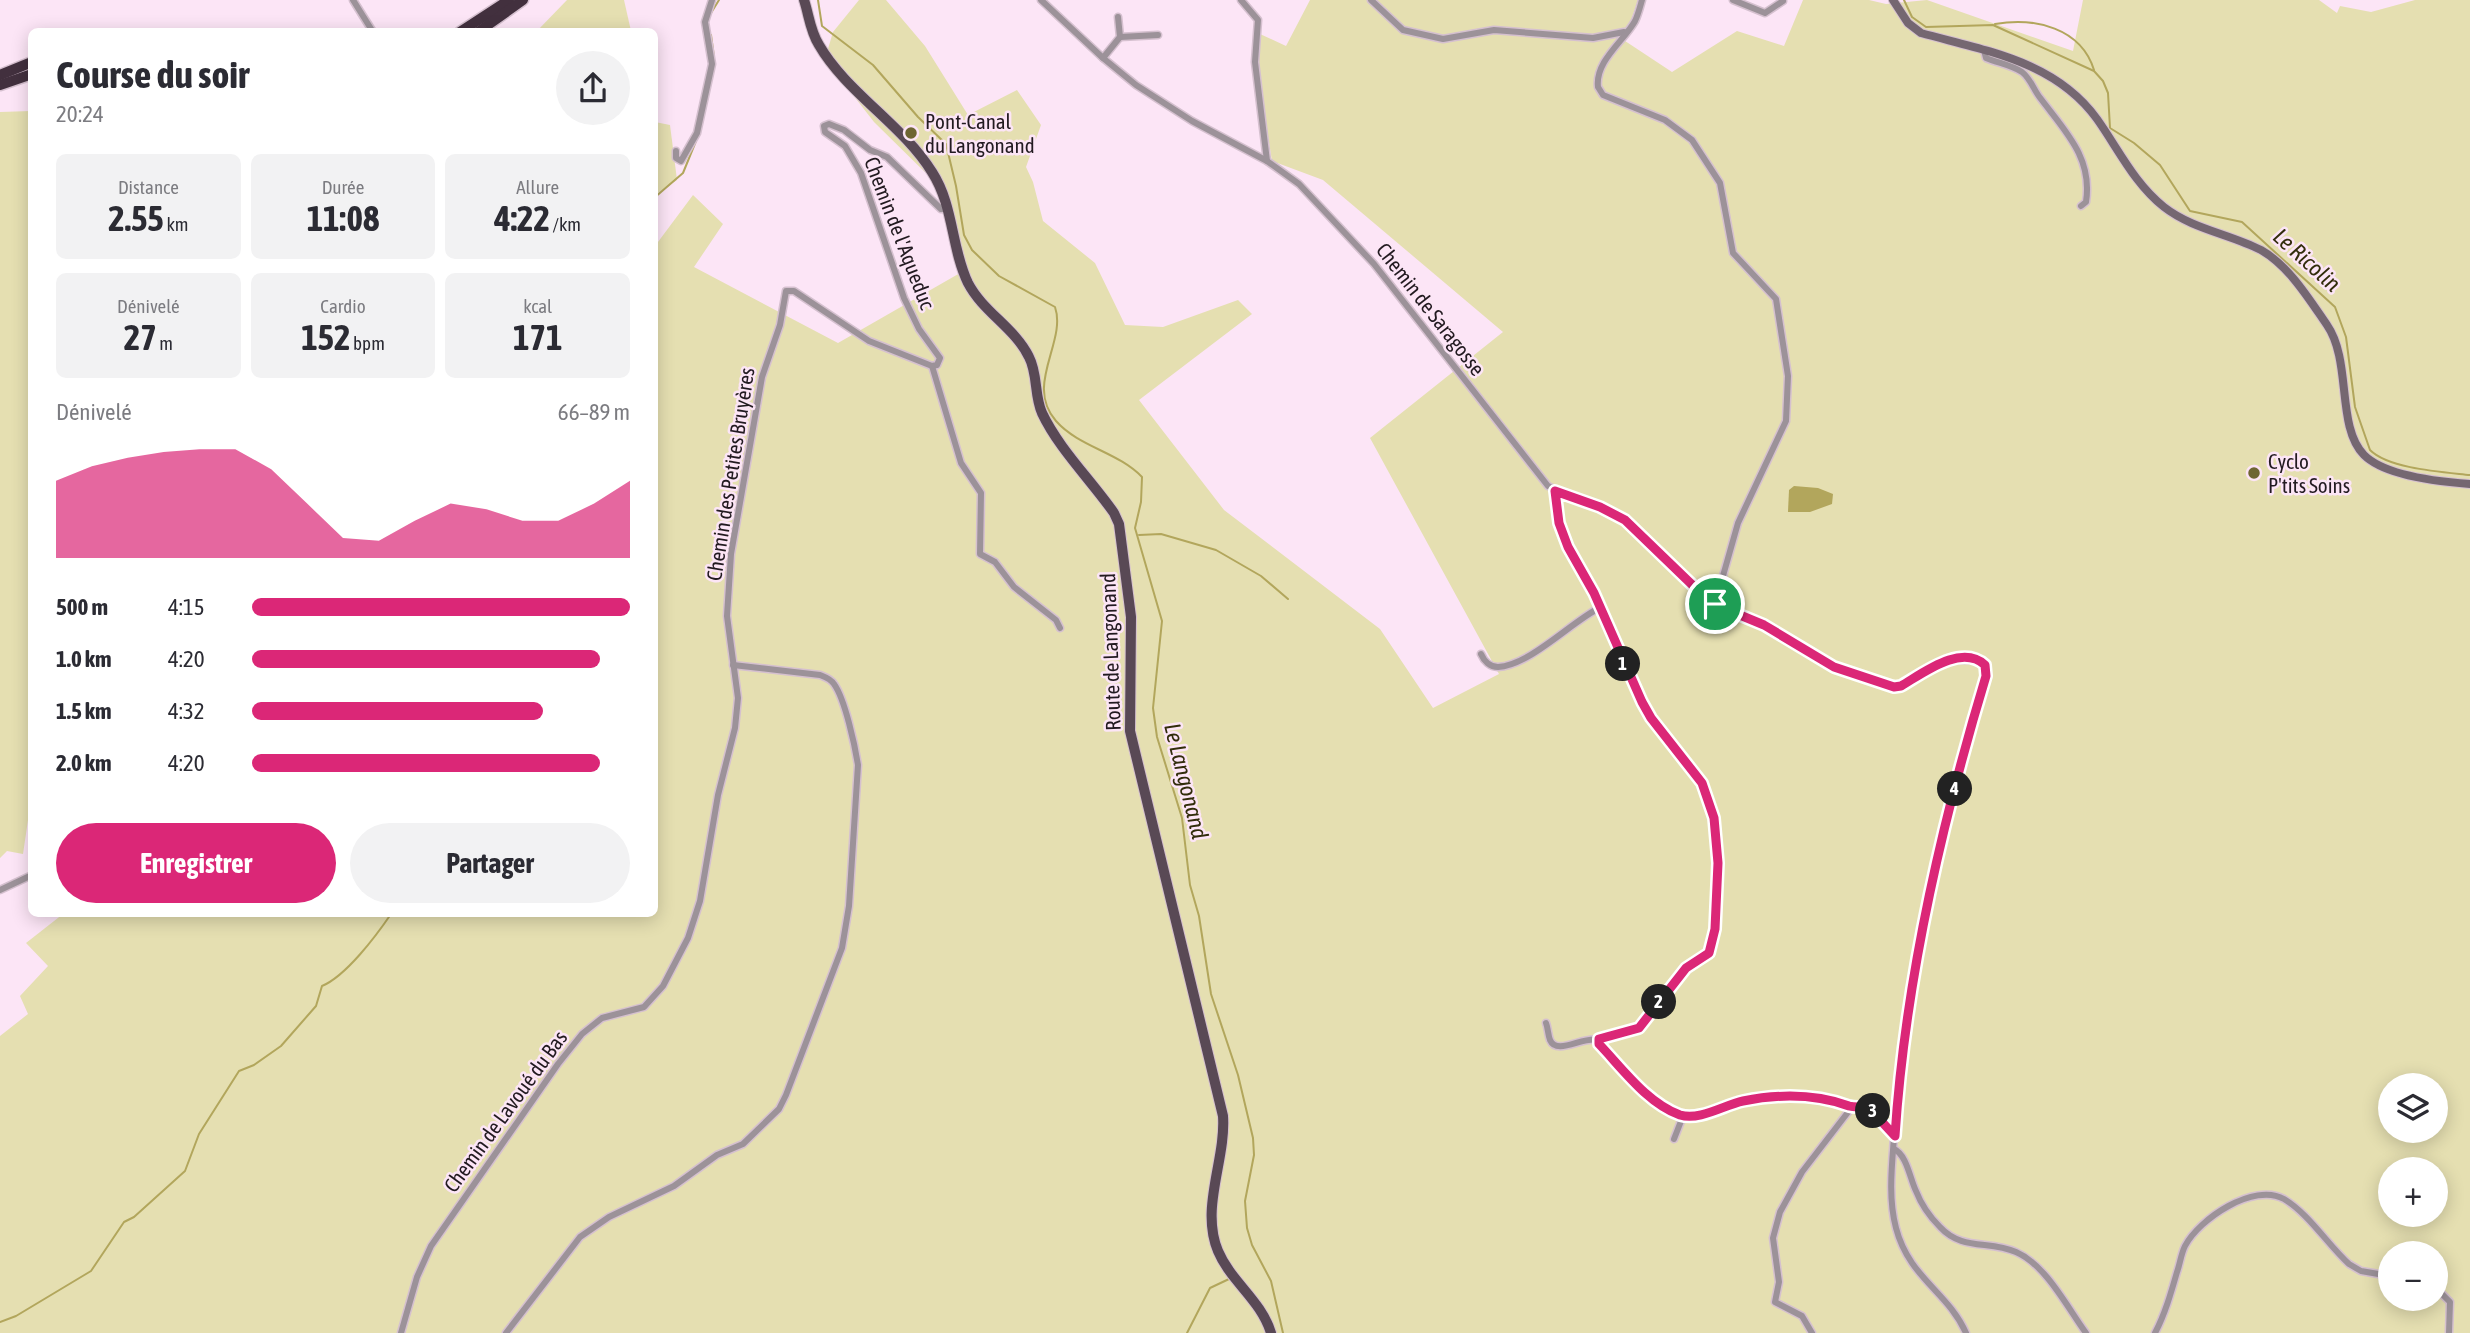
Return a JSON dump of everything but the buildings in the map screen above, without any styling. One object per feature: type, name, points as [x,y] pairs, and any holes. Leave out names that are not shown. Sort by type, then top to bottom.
[{"type":"highway","points":[[466,28],[509,0]]},
{"type":"highway","points":[[484,28],[523,0]]},
{"type":"highway","points":[[0,75],[28,64]]},
{"type":"highway","points":[[0,85],[28,75]]},
{"type":"main road","name":"Route de Langonand","points":[[804,0],[820,47],[922,157],[940,185],[962,267],[973,292],[1030,357],[1037,402],[1048,425],[1102,496],[1119,524],[1131,617],[1130,731],[1223,1116],[1224,1141],[1213,1200],[1213,1228],[1219,1251],[1262,1311],[1271,1333]]},
{"type":"main road","points":[[1893,0],[1908,23],[1921,33],[2026,62],[2055,78],[2087,106],[2128,168],[2155,199],[2178,216],[2260,250],[2292,279],[2334,337],[2340,356],[2353,434],[2365,456],[2378,464],[2417,477],[2470,484]]},
{"type":"street","points":[[353,0],[370,28]]},
{"type":"street","points":[[677,151],[676,158],[681,161],[697,133],[712,59],[705,22],[712,0]]},
{"type":"street","name":"Chemin de Saragosse","points":[[1041,0],[1103,58],[1176,111],[1267,161],[1312,196],[1359,246],[1511,442],[1555,491]]},
{"type":"street","points":[[1241,0],[1258,20],[1255,62],[1267,161]]},
{"type":"street","points":[[1371,0],[1404,30],[1443,39],[1494,30],[1593,38],[1624,32]]},
{"type":"street","points":[[1642,0],[1636,20],[1624,32],[1601,68],[1597,82],[1600,92],[1665,120],[1692,139],[1720,183],[1733,253],[1776,299],[1783,332],[1788,376],[1786,421],[1738,523],[1715,604]]},
{"type":"street","points":[[1733,0],[1765,13],[1783,1]]},
{"type":"street","points":[[1103,58],[1120,37],[1118,17]]},
{"type":"street","points":[[1120,37],[1158,35]]},
{"type":"street","points":[[1984,50],[1986,58],[2027,76],[2039,97],[2074,140],[2087,182],[2085,203],[2081,206]]},
{"type":"street","name":"Chemin de l'Aqueduc","points":[[948,209],[941,209],[887,157],[870,149],[844,130],[829,124],[824,125],[825,132],[845,146],[861,173],[904,298],[919,329],[940,358],[937,365],[932,366],[961,463],[981,493],[980,554],[995,562],[1014,587],[1056,620],[1060,628]]},
{"type":"street","name":"Chemin des Petites Bruyères","points":[[733,665],[727,616],[731,554],[762,377],[780,325],[786,291],[794,291],[869,341],[932,366]]},
{"type":"street","points":[[1546,1023],[1550,1039],[1556,1045],[1569,1046],[1585,1038],[1598,1040],[1639,1028],[1686,968],[1709,953],[1715,929],[1719,850],[1714,818],[1702,783],[1647,712],[1563,535],[1555,491],[1600,507],[1625,520],[1708,601],[1764,625],[1834,667],[1885,685],[1901,686],[1930,667],[1951,660],[1978,660],[1985,665],[1986,676],[1949,816],[1906,1022],[1891,1192],[1902,1245],[1919,1275],[1952,1312],[1966,1333]]},
{"type":"street","points":[[1481,654],[1489,664],[1498,667],[1522,658],[1599,608]]},
{"type":"street","points":[[506,1333],[580,1237],[609,1217],[674,1186],[717,1156],[743,1144],[771,1118],[786,1095],[842,948],[849,906],[858,771],[855,746],[837,690],[829,678],[733,665]]},
{"type":"street","name":"Chemin de Lavoué du Bas","points":[[401,1333],[417,1277],[430,1246],[558,1064],[593,1023],[618,1012],[644,1007],[673,969],[700,901],[718,796],[735,727],[738,698],[733,665]]},
{"type":"street","points":[[0,890],[28,877]]},
{"type":"street","points":[[1598,1040],[1635,1083],[1664,1106],[1683,1116],[1770,1097],[1826,1098],[1852,1107],[1870,1109],[1895,1136]]},
{"type":"street","points":[[1812,1333],[1802,1316],[1775,1302],[1779,1282],[1774,1230],[1780,1212],[1802,1172],[1852,1107]]},
{"type":"street","points":[[1675,1139],[1683,1116]]},
{"type":"street","points":[[1894,1149],[1902,1156],[1923,1205],[1942,1229],[1961,1242],[2008,1249],[2029,1260],[2045,1276],[2087,1333]]},
{"type":"street","points":[[2155,1333],[2169,1300],[2185,1246],[2213,1217],[2256,1194],[2284,1199],[2349,1264],[2361,1271],[2378,1274]]},
{"type":"street","points":[[2448,1300],[2449,1333]]},
{"type":"shaded area","points":[[567,0],[624,0],[630,28],[540,28]]},
{"type":"shaded area","points":[[859,0],[886,0],[925,46],[968,115],[1017,90],[1041,125],[1026,167],[1033,182],[1043,221],[1095,263],[1125,325],[1163,327],[1238,300],[1252,314],[1139,400],[1224,510],[1380,629],[1433,708],[1499,674],[1370,438],[1503,332],[1323,180],[1272,161],[1256,62],[1260,34],[1286,46],[1310,0],[1638,0],[1631,20],[1619,37],[1672,72],[1737,31],[1784,46],[1803,0],[1869,0],[1886,4],[1927,0],[2073,51],[2083,0],[2319,0],[2337,13],[2340,6],[2371,12],[2415,0],[2470,0],[2470,1333],[0,1333],[0,1036],[28,1014],[20,996],[48,966],[26,943],[59,917],[658,917],[658,242],[693,195],[723,224],[694,267],[838,343],[967,269],[940,187],[874,122],[825,59],[833,32]]},
{"type":"shaded area","points":[[28,111],[28,820],[23,854],[7,851],[0,858],[0,112]]},
{"type":"shaded area","points":[[658,123],[670,125],[677,180],[658,193]]},
{"type":"shaded area","points":[[1794,486],[1818,488],[1833,494],[1832,504],[1810,512],[1788,512],[1789,490]]},
{"type":"waterway","points":[[711,13],[719,0]]},
{"type":"waterway","name":"Le Langonand","points":[[818,0],[822,26],[873,65],[918,117],[946,144],[964,235],[972,250],[999,276],[1055,307],[1056,335],[1044,393],[1047,407],[1056,421],[1065,430],[1122,461],[1142,477],[1141,502],[1135,528],[1162,621],[1153,708],[1157,737],[1182,818],[1190,885],[1199,916],[1211,994],[1238,1075],[1253,1138],[1254,1155],[1245,1201],[1247,1228],[1252,1245],[1271,1281],[1283,1333]]},
{"type":"waterway","name":"Le Ricolin","points":[[1904,0],[1912,17],[1926,27],[1993,25],[2094,71],[2103,81],[2108,93],[2110,128],[2134,143],[2160,165],[2190,211],[2242,222],[2335,307],[2346,337],[2355,407],[2370,450],[2390,462],[2432,471],[2470,475]]},
{"type":"waterway","name":"Le Ricolin","points":[[1995,24],[2040,24],[2068,35],[2088,56],[2094,70]]},
{"type":"waterway","points":[[711,35],[714,57]]},
{"type":"waterway","points":[[658,195],[683,173],[696,141]]},
{"type":"waterway","points":[[1139,535],[1161,534],[1216,550],[1261,576],[1288,599]]},
{"type":"waterway","points":[[0,1322],[16,1316],[91,1271],[124,1222],[134,1217],[185,1171],[199,1134],[239,1071],[254,1065],[281,1046],[316,1006],[322,986],[350,965],[389,917]]},
{"type":"waterway","points":[[1187,1333],[1210,1288],[1229,1279]]},
{"type":"place","name":"Pont-Canal du Langonand","points":[[911,133]]},
{"type":"place","name":"Cyclo P'tits Soins","points":[[2254,473]]},
{"type":"route","points":[[1555,491],[1600,507],[1625,520],[1708,601],[1715,604],[1764,625],[1834,667],[1885,685],[1901,686],[1944,661],[1973,659],[1985,665],[1986,676],[1965,749],[1920,948],[1903,1041],[1895,1136],[1890,1134],[1870,1109],[1852,1107],[1826,1098],[1770,1097],[1741,1101],[1693,1116],[1682,1115],[1664,1106],[1635,1083],[1598,1042],[1601,1038],[1639,1028],[1686,968],[1709,953],[1715,929],[1718,839],[1702,783],[1647,712],[1622,661],[1594,593],[1568,547],[1559,523],[1553,493],[1555,491]]}]
